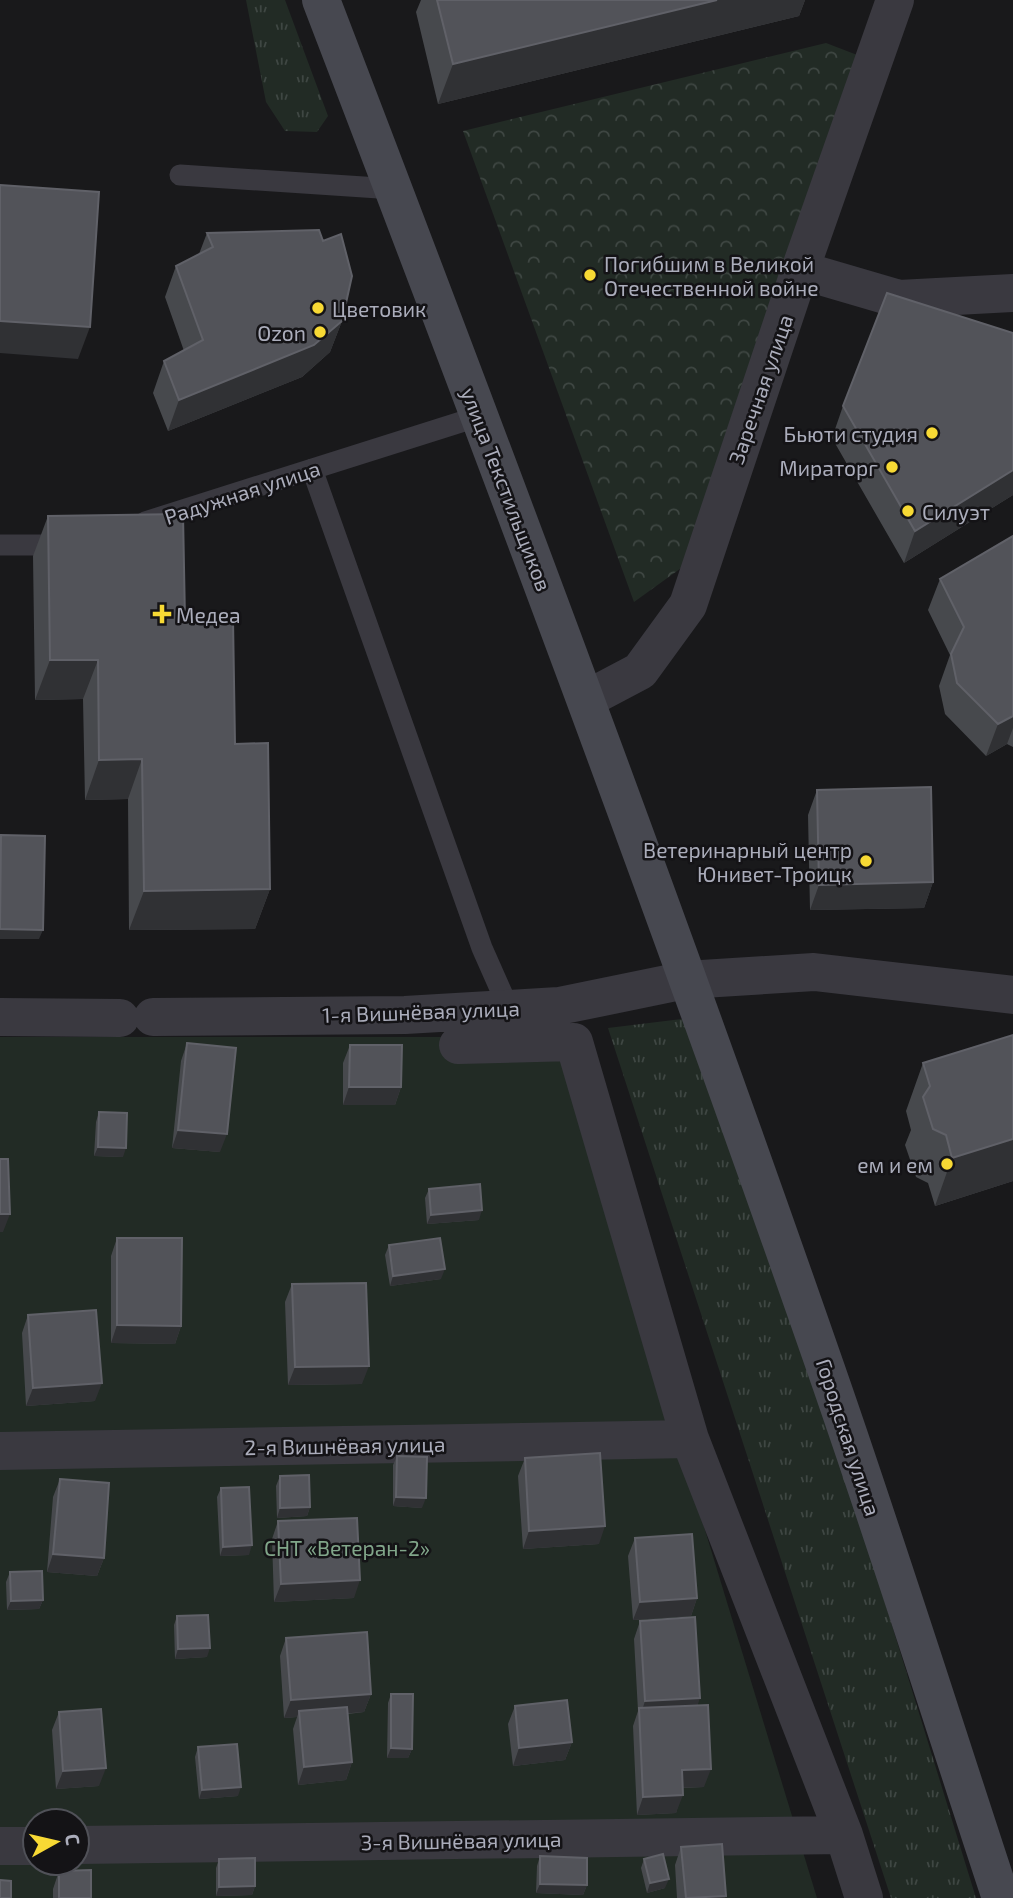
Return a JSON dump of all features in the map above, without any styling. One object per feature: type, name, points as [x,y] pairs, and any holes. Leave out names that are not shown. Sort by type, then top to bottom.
[{"type":"main road","name":"улица Текстильщиков","points":[[321,0],[587,699],[686,980]]},
{"type":"main road","name":"Городская улица","points":[[686,980],[827,1371],[1001,1898]]},
{"type":"street","name":"Заречная улица","points":[[587,699],[640,671],[688,604],[800,270],[895,0]]},
{"type":"street","points":[[800,270],[899,299],[1013,293]]},
{"type":"street","name":"1-я Вишнёвая улица","points":[[0,1017],[405,1015],[559,1006],[686,980],[814,972],[1013,995]]},
{"type":"street","points":[[458,1045],[575,1042],[690,1439],[845,1835],[864,1898]]},
{"type":"street","name":"2-я Вишнёвая улица","points":[[0,1451],[690,1439]]},
{"type":"street","name":"3-я Вишнёвая улица","points":[[91,1845],[845,1835]]},
{"type":"street","points":[[0,1846],[21,1846]]},
{"type":"lane","points":[[180,175],[394,189]]},
{"type":"lane","name":"Радужная улица","points":[[125,529],[480,416]]},
{"type":"lane","points":[[312,469],[482,948],[509,1009]]},
{"type":"lane","points":[[0,545],[73,545],[82,542]]},
{"type":"green space","points":[[246,0],[285,0],[328,116],[317,132],[285,131],[266,102]]},
{"type":"green space","points":[[826,43],[865,58],[684,566],[634,602],[463,131]]},
{"type":"green space","points":[[690,1018],[862,1528],[976,1898],[891,1898],[608,1028]]},
{"type":"green space","name":"СНТ «Ветеран-2»","points":[[0,1037],[555,1037],[817,1898],[0,1898]]},
{"type":"building","points":[[437,0],[717,0],[453,64]]},
{"type":"building","points":[[0,185],[99,192],[90,327],[0,321]]},
{"type":"building","points":[[319,230],[323,241],[341,234],[352,276],[342,321],[314,345],[179,400],[164,361],[203,340],[176,266],[213,247],[207,233]]},
{"type":"building","points":[[887,293],[1013,333],[1013,470],[915,531],[843,406]]},
{"type":"building","points":[[183,514],[185,620],[233,619],[235,744],[268,743],[270,889],[144,891],[142,759],[99,760],[98,660],[50,660],[48,516]]},
{"type":"building","points":[[1013,536],[1013,716],[998,724],[957,683],[951,654],[964,627],[940,579]]},
{"type":"building","name":"Ветеринарный центр Юнивет-Троицк","points":[[931,787],[933,882],[819,885],[817,790]]},
{"type":"building","points":[[1,835],[45,836],[43,930],[0,929]]},
{"type":"building","points":[[1013,1035],[1013,1139],[952,1158],[946,1135],[933,1129],[923,1097],[930,1086],[923,1063]]},
{"type":"building","points":[[187,1043],[236,1048],[227,1134],[178,1130]]},
{"type":"building","points":[[350,1045],[402,1045],[401,1087],[349,1087]]},
{"type":"building","points":[[99,1112],[127,1113],[126,1148],[98,1147]]},
{"type":"building","points":[[0,1159],[8,1159],[10,1214],[0,1214]]},
{"type":"building","points":[[480,1184],[482,1210],[431,1215],[429,1189]]},
{"type":"building","points":[[117,1238],[182,1238],[181,1326],[117,1325]]},
{"type":"building","points":[[440,1238],[445,1269],[393,1276],[389,1245]]},
{"type":"building","points":[[366,1283],[369,1366],[295,1367],[292,1284]]},
{"type":"building","points":[[96,1310],[102,1383],[33,1388],[28,1315]]},
{"type":"building","points":[[600,1453],[605,1526],[529,1531],[525,1458]]},
{"type":"building","points":[[397,1456],[427,1457],[426,1498],[396,1497]]},
{"type":"building","points":[[309,1475],[310,1507],[280,1508],[280,1476]]},
{"type":"building","points":[[60,1479],[109,1483],[104,1558],[53,1554]]},
{"type":"building","points":[[249,1487],[252,1545],[223,1547],[221,1488]]},
{"type":"building","points":[[357,1518],[360,1580],[281,1584],[278,1521]]},
{"type":"building","points":[[692,1534],[697,1598],[640,1602],[635,1538]]},
{"type":"building","points":[[42,1571],[43,1600],[11,1601],[10,1572]]},
{"type":"building","points":[[208,1615],[210,1648],[178,1649],[177,1616]]},
{"type":"building","points":[[695,1617],[700,1698],[645,1701],[640,1621]]},
{"type":"building","points":[[367,1632],[371,1694],[291,1700],[286,1638]]},
{"type":"building","points":[[391,1694],[413,1694],[412,1749],[391,1748]]},
{"type":"building","points":[[567,1700],[572,1742],[519,1748],[515,1706]]},
{"type":"building","points":[[708,1705],[711,1769],[682,1770],[683,1795],[643,1797],[639,1708]]},
{"type":"building","points":[[347,1707],[352,1762],[304,1767],[299,1711]]},
{"type":"building","points":[[101,1709],[106,1768],[63,1771],[59,1712]]},
{"type":"building","points":[[237,1744],[241,1787],[202,1790],[198,1747]]},
{"type":"building","points":[[722,1844],[726,1896],[686,1898],[681,1847]]},
{"type":"building","points":[[663,1854],[669,1879],[650,1883],[644,1859]]},
{"type":"building","points":[[540,1856],[587,1858],[587,1885],[540,1884]]},
{"type":"building","points":[[255,1858],[255,1886],[219,1887],[219,1859]]},
{"type":"building","points":[[59,1877],[91,1877],[91,1898],[59,1898]]},
{"type":"building","points":[[0,1880],[11,1881],[11,1898],[0,1898]]},
{"type":"place","name":"Погибшим в Великой Отечественной войне","points":[[590,275]]},
{"type":"place","name":"Цветовик","points":[[318,308]]},
{"type":"place","name":"Ozon","points":[[320,332]]},
{"type":"place","name":"Бьюти студия","points":[[932,433]]},
{"type":"place","name":"Мираторг","points":[[892,467]]},
{"type":"place","name":"Силуэт","points":[[908,511]]},
{"type":"place","name":"Медеа","points":[[162,614]]},
{"type":"place","name":"Ветеринарный центр Юнивет-Троицк","points":[[866,861]]},
{"type":"place","name":"ем и ем","points":[[947,1164]]}]
